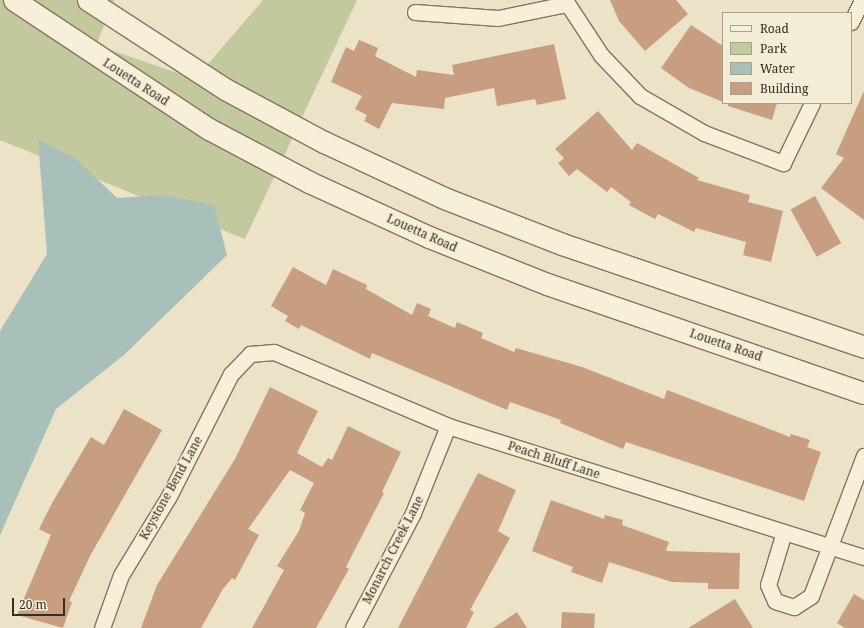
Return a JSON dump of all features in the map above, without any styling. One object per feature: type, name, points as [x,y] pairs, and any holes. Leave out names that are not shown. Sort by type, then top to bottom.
[{"type":"main road","name":"Louetta Road","points":[[14,0],[209,129],[309,182],[429,238],[547,284],[864,393]]},
{"type":"main road","points":[[88,0],[225,89],[324,142],[444,198],[562,244],[864,347]]},
{"type":"street","points":[[852,20],[862,0]]},
{"type":"street","points":[[415,12],[498,18],[565,2],[602,55],[640,96],[704,133],[783,163],[812,104]]},
{"type":"street","name":"Peach Bluff Lane","points":[[250,354],[274,352],[448,426],[864,557]]},
{"type":"street","name":"Keystone Bend Lane","points":[[102,628],[121,575],[169,496],[231,374],[250,354]]},
{"type":"street","name":"Monarch Creek Lane","points":[[353,628],[413,513],[448,426]]},
{"type":"street","points":[[784,532],[768,585],[775,601],[794,607],[811,596],[832,546],[864,456]]},
{"type":"green space","points":[[0,0],[114,0],[96,45],[195,79],[263,0],[357,0],[245,239],[0,140]]},
{"type":"water","points":[[38,140],[75,158],[117,198],[163,195],[214,205],[227,255],[124,355],[56,409],[0,535],[0,331],[47,254]]},
{"type":"building","points":[[610,0],[676,0],[688,14],[645,51],[619,21]]},
{"type":"building","points":[[691,25],[722,45],[722,102],[689,88],[661,68]]},
{"type":"building","points":[[359,40],[378,48],[375,56],[416,77],[417,70],[454,75],[452,65],[554,44],[566,99],[537,105],[535,99],[497,106],[494,88],[445,98],[444,109],[392,103],[379,129],[364,121],[367,115],[355,109],[362,96],[331,82],[346,47],[354,51]]},
{"type":"building","points":[[864,91],[864,220],[821,188],[844,158],[836,154]]},
{"type":"building","points":[[728,104],[777,104],[772,120],[728,106]]},
{"type":"building","points":[[598,111],[632,150],[637,143],[699,178],[697,180],[750,195],[748,202],[783,211],[771,262],[743,255],[746,242],[696,228],[694,232],[658,214],[655,219],[629,205],[631,202],[611,187],[607,192],[577,169],[569,176],[558,163],[564,158],[555,149]]},
{"type":"building","points":[[815,196],[841,243],[817,257],[791,210]]},
{"type":"building","points":[[293,267],[326,285],[333,269],[367,285],[366,289],[412,315],[417,303],[431,309],[428,316],[455,328],[457,322],[483,333],[481,338],[514,352],[516,348],[582,367],[664,399],[667,390],[790,437],[791,434],[810,440],[807,447],[821,452],[804,501],[626,442],[623,449],[560,423],[561,420],[510,402],[507,410],[372,353],[370,359],[301,325],[299,329],[285,321],[288,316],[271,306]]},
{"type":"building","points":[[270,387],[318,411],[297,453],[322,467],[328,458],[332,460],[348,426],[401,452],[382,492],[384,493],[346,567],[349,569],[316,628],[252,628],[284,570],[277,566],[299,531],[305,513],[300,510],[314,483],[290,470],[248,529],[259,535],[235,580],[232,578],[223,589],[201,628],[141,628],[157,585],[235,459]]},
{"type":"building","points":[[124,409],[162,430],[90,556],[69,601],[72,602],[63,628],[17,615],[51,535],[39,529],[52,503],[91,437],[104,445]]},
{"type":"building","points":[[478,473],[516,490],[498,531],[510,538],[470,610],[474,612],[466,628],[398,628]]},
{"type":"building","points":[[551,500],[604,519],[605,515],[623,520],[622,525],[669,542],[666,551],[740,553],[739,589],[708,589],[708,583],[672,582],[609,562],[602,583],[571,572],[573,567],[532,551]]},
{"type":"building","points":[[854,594],[864,600],[864,628],[845,628],[837,623]]},
{"type":"building","points":[[735,599],[753,628],[688,628]]},
{"type":"building","points":[[517,612],[527,628],[493,628]]},
{"type":"building","points":[[562,612],[595,614],[594,628],[561,628]]}]
